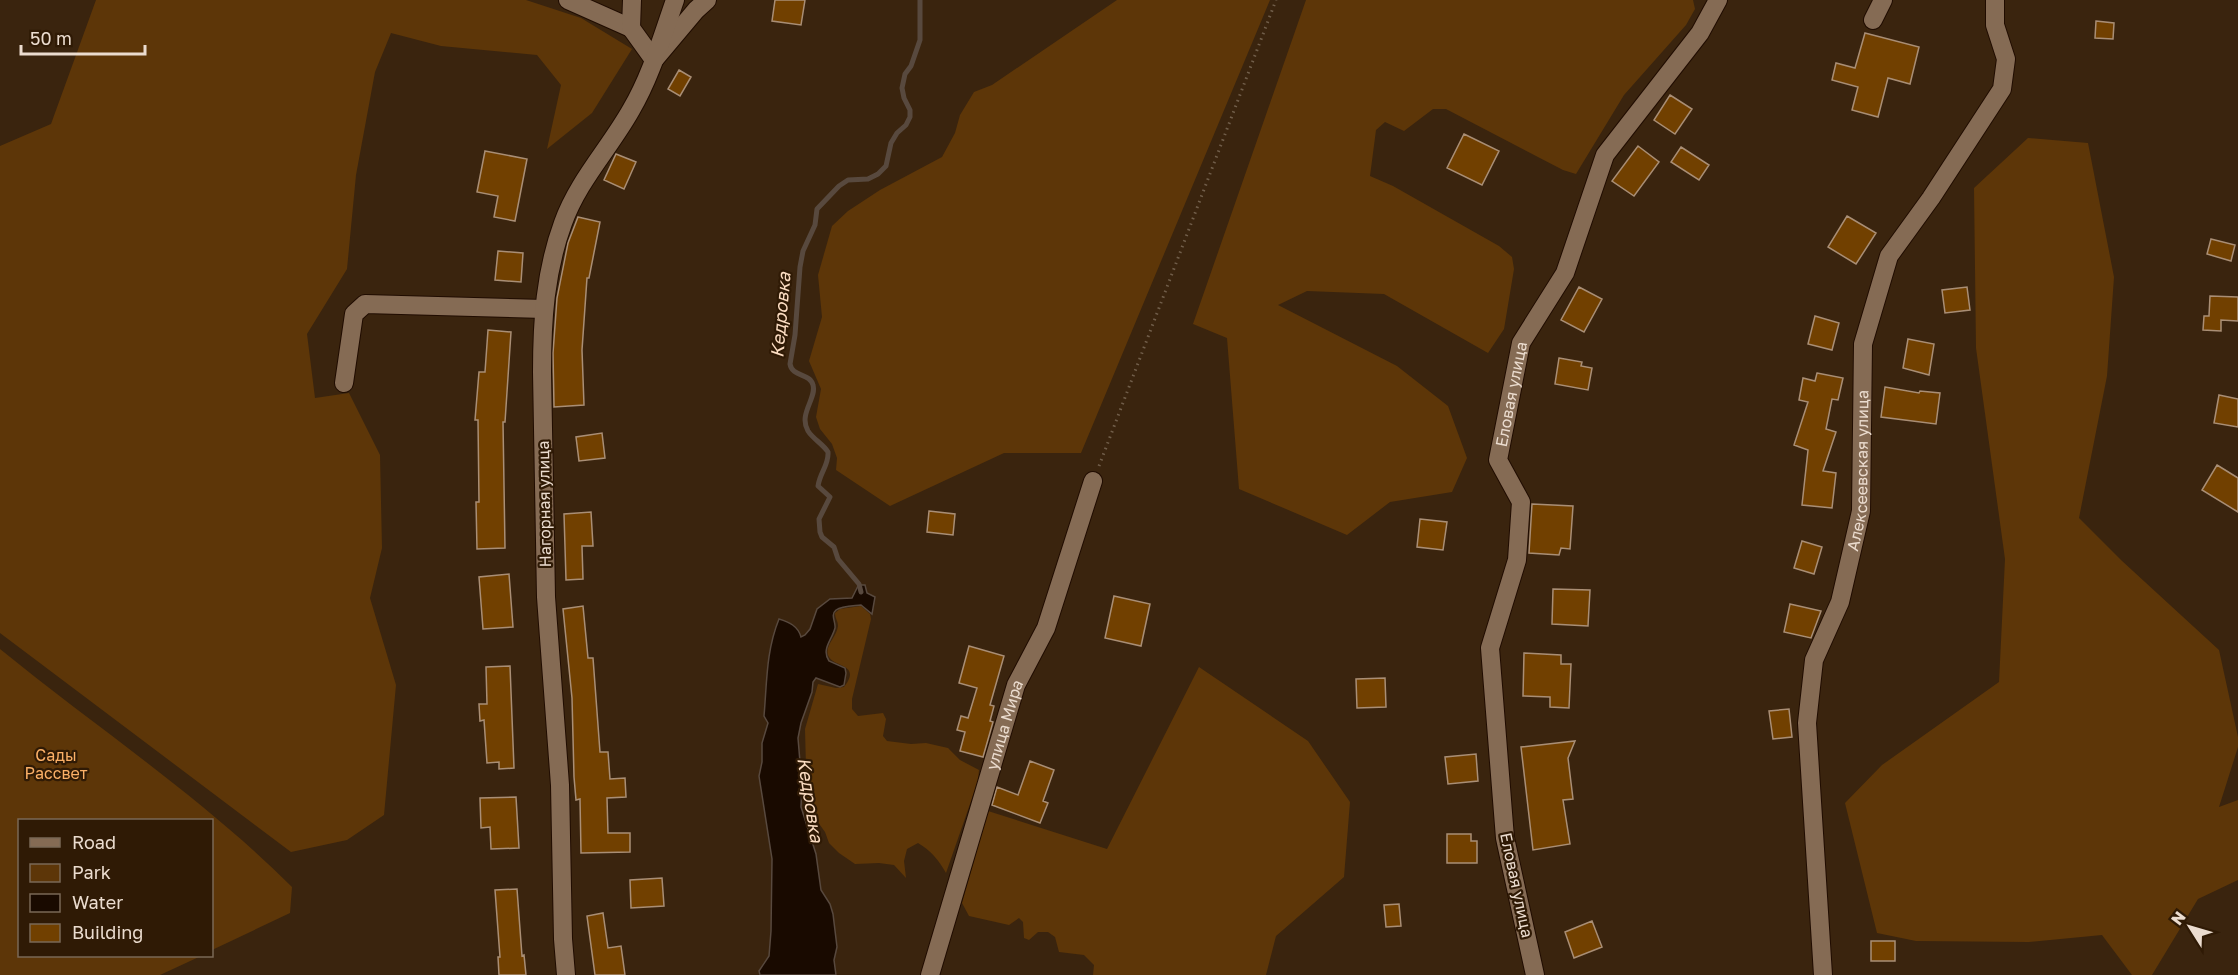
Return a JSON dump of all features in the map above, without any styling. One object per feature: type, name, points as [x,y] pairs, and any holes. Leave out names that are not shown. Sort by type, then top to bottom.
[{"type":"street","points":[[568,0],[631,28],[654,60]]},
{"type":"street","points":[[631,28],[633,0]]},
{"type":"street","name":"Нагорная улица","points":[[566,975],[561,796],[546,597],[542,372],[544,309],[549,270],[563,222],[587,174],[631,110],[654,60],[675,0]]},
{"type":"street","name":"Еловая улица","points":[[1535,975],[1505,838],[1490,648],[1517,560],[1521,502],[1498,460],[1521,343],[1565,273],[1605,155],[1700,33],[1718,0]]},
{"type":"street","points":[[1873,20],[1883,0]]},
{"type":"street","name":"Алексеевская улица","points":[[1823,975],[1807,723],[1814,660],[1840,602],[1861,511],[1863,344],[1888,256],[1931,198],[2002,89],[2006,59],[1995,25],[1995,0]]},
{"type":"street","name":"Нагорная улица","points":[[654,60],[702,3]]},
{"type":"street","points":[[344,383],[354,314],[365,304],[544,309]]},
{"type":"street","name":"улица Мира","points":[[930,975],[1016,685],[1046,628],[1094,481]]},
{"type":"path","points":[[1094,481],[1276,0]]},
{"type":"green space","points":[[96,0],[526,0],[581,18],[632,49],[592,113],[547,149],[561,85],[537,55],[441,46],[391,33],[375,72],[356,175],[347,269],[307,334],[315,398],[349,393],[380,455],[382,548],[370,598],[396,685],[384,815],[347,840],[291,852],[0,633],[0,146],[51,124]]},
{"type":"green space","points":[[1117,0],[1270,0],[1081,453],[1004,453],[890,506],[836,470],[837,458],[832,444],[820,429],[816,417],[821,389],[809,361],[822,317],[818,275],[832,226],[848,211],[880,190],[942,157],[955,133],[960,115],[974,92],[992,85]]},
{"type":"green space","points":[[1306,0],[1693,0],[1695,9],[1686,25],[1624,95],[1576,174],[1563,170],[1446,109],[1433,109],[1404,131],[1385,122],[1376,130],[1370,176],[1393,186],[1499,246],[1512,257],[1514,269],[1504,329],[1488,353],[1384,294],[1307,291],[1278,305],[1397,366],[1448,406],[1467,458],[1452,492],[1390,502],[1347,535],[1239,489],[1227,338],[1193,324]]},
{"type":"green space","points":[[2028,138],[2088,143],[2114,277],[2107,376],[2079,518],[2219,650],[2238,737],[2238,747],[2219,807],[2238,800],[2238,880],[2198,899],[2152,975],[2132,975],[2102,935],[2029,942],[1916,941],[1877,933],[1845,803],[1882,765],[1999,682],[2005,559],[1976,348],[1974,188]]},
{"type":"green space","points":[[861,606],[870,614],[871,619],[852,699],[852,709],[858,716],[883,713],[886,719],[883,736],[887,741],[926,743],[948,748],[960,760],[979,770],[978,781],[946,873],[934,856],[918,843],[907,849],[904,861],[906,878],[894,865],[855,864],[829,843],[825,832],[807,807],[805,729],[818,684],[836,688],[844,687],[850,674],[845,667],[832,660],[828,653],[838,626],[835,613],[840,609]]},
{"type":"green space","name":"Сады Рассвет","points":[[0,649],[186,793],[258,854],[292,887],[290,913],[213,950],[213,819],[18,819],[18,957],[199,957],[160,975],[0,975]]},
{"type":"green space","points":[[1199,667],[1308,741],[1350,802],[1344,877],[1276,936],[1266,975],[1093,975],[1094,965],[1084,955],[1059,952],[1055,937],[1048,932],[1038,932],[1029,940],[1024,938],[1023,922],[1019,918],[1009,925],[969,916],[962,903],[988,811],[1107,849]]},
{"type":"water","points":[[865,585],[867,593],[875,597],[872,614],[861,605],[836,610],[833,616],[835,628],[826,652],[829,661],[845,668],[844,685],[840,687],[816,678],[798,738],[802,786],[801,807],[816,854],[821,890],[833,914],[837,947],[834,960],[836,975],[760,975],[759,971],[769,956],[772,859],[759,776],[762,743],[768,723],[764,716],[768,667],[775,631],[779,619],[793,625],[801,637],[805,635],[810,629],[817,609],[830,599],[852,598],[858,586]]},
{"type":"building","points":[[775,0],[805,0],[801,25],[772,21]]},
{"type":"building","points":[[2096,21],[2114,23],[2113,39],[2095,38]]},
{"type":"building","points":[[1865,33],[1919,47],[1910,84],[1888,78],[1878,117],[1852,110],[1858,87],[1832,80],[1836,63],[1855,68]]},
{"type":"building","points":[[679,70],[691,77],[680,96],[668,89]]},
{"type":"building","points":[[1670,95],[1692,109],[1675,134],[1654,120]]},
{"type":"building","points":[[1464,134],[1499,151],[1482,185],[1447,168]]},
{"type":"building","points":[[1638,146],[1659,162],[1634,196],[1612,181]]},
{"type":"building","points":[[1681,147],[1709,165],[1699,180],[1671,162]]},
{"type":"building","points":[[485,151],[527,159],[515,221],[494,217],[498,196],[477,192]]},
{"type":"building","points":[[616,154],[636,162],[624,189],[604,180]]},
{"type":"building","points":[[1847,216],[1876,233],[1856,264],[1828,247]]},
{"type":"building","points":[[578,217],[600,222],[589,278],[587,278],[582,350],[584,405],[554,407],[553,353],[557,298],[568,243]]},
{"type":"building","points":[[2211,239],[2235,245],[2231,261],[2207,254]]},
{"type":"building","points":[[498,251],[523,253],[521,282],[495,280]]},
{"type":"building","points":[[1579,287],[1602,299],[1584,332],[1561,320]]},
{"type":"building","points":[[1967,287],[1970,310],[1945,313],[1942,290]]},
{"type":"building","points":[[2210,296],[2238,297],[2238,321],[2221,320],[2221,331],[2203,330],[2204,316],[2209,316]]},
{"type":"building","points":[[1815,316],[1839,323],[1832,350],[1808,344]]},
{"type":"building","points":[[488,330],[511,332],[505,422],[503,422],[505,548],[477,549],[478,420],[475,420],[479,372],[485,372]]},
{"type":"building","points":[[1908,339],[1934,344],[1929,375],[1903,368]]},
{"type":"building","points":[[1559,358],[1582,362],[1581,366],[1592,368],[1588,390],[1555,384]]},
{"type":"building","points":[[1817,373],[1843,378],[1838,400],[1832,399],[1826,429],[1836,432],[1823,471],[1836,473],[1832,508],[1802,505],[1808,450],[1794,445],[1808,402],[1799,400],[1803,378],[1815,381]]},
{"type":"building","points":[[1885,387],[1919,393],[1920,391],[1940,393],[1936,424],[1881,417]]},
{"type":"building","points":[[2219,395],[2238,399],[2238,427],[2214,423]]},
{"type":"building","points":[[602,433],[605,458],[579,461],[576,437]]},
{"type":"building","points":[[2217,465],[2238,478],[2238,512],[2202,490]]},
{"type":"building","points":[[1532,504],[1573,506],[1570,549],[1561,548],[1559,555],[1529,553]]},
{"type":"building","points":[[929,511],[955,514],[953,535],[927,532]]},
{"type":"building","points":[[591,512],[593,546],[582,546],[583,579],[566,580],[564,514]]},
{"type":"building","points":[[1420,519],[1447,522],[1443,550],[1417,547]]},
{"type":"building","points":[[1802,541],[1822,547],[1814,574],[1794,568]]},
{"type":"building","points":[[509,574],[513,627],[483,629],[479,577]]},
{"type":"building","points":[[1553,589],[1590,590],[1588,626],[1552,624]]},
{"type":"building","points":[[1114,596],[1150,604],[1141,646],[1105,638]]},
{"type":"building","points":[[1790,604],[1821,611],[1811,638],[1784,632]]},
{"type":"building","points":[[583,606],[588,658],[593,658],[600,752],[608,752],[610,779],[625,778],[626,797],[607,798],[608,833],[630,833],[630,852],[581,853],[580,799],[576,800],[572,698],[563,609]]},
{"type":"building","points":[[969,646],[1004,656],[990,705],[994,706],[990,721],[993,722],[983,757],[960,751],[965,732],[957,730],[961,716],[968,718],[977,688],[959,683]]},
{"type":"building","points":[[1524,653],[1561,655],[1561,664],[1571,664],[1569,708],[1550,707],[1550,697],[1523,696]]},
{"type":"building","points":[[510,666],[514,768],[499,769],[499,762],[487,763],[484,720],[480,721],[479,704],[487,704],[486,667]]},
{"type":"building","points":[[1385,678],[1386,707],[1357,708],[1356,679]]},
{"type":"building","points":[[1789,709],[1792,737],[1773,739],[1769,711]]},
{"type":"building","points":[[1575,741],[1568,758],[1573,799],[1563,800],[1570,844],[1533,850],[1521,747]]},
{"type":"building","points":[[1476,754],[1478,781],[1448,784],[1445,757]]},
{"type":"building","points":[[1030,761],[1054,770],[1043,801],[1048,803],[1040,823],[992,805],[997,787],[1018,795]]},
{"type":"building","points":[[516,797],[519,848],[491,849],[490,827],[481,828],[480,798]]},
{"type":"building","points":[[1447,834],[1471,834],[1471,841],[1477,841],[1477,863],[1447,863]]},
{"type":"building","points":[[662,878],[664,906],[631,908],[630,880]]},
{"type":"building","points":[[517,889],[522,956],[524,955],[526,975],[499,975],[498,957],[500,957],[495,890]]},
{"type":"building","points":[[1399,904],[1401,926],[1386,927],[1384,905]]},
{"type":"building","points":[[603,913],[608,948],[621,946],[625,975],[595,975],[587,916]]},
{"type":"building","points":[[1592,921],[1602,947],[1574,958],[1565,932]]},
{"type":"building","points":[[1871,941],[1895,941],[1895,961],[1871,961]]},
{"type":"waterway","name":"Кедровка","points":[[861,592],[859,584],[838,559],[834,547],[822,537],[820,532],[819,519],[830,497],[818,486],[828,452],[810,434],[806,425],[806,412],[814,390],[813,385],[808,378],[794,371],[790,364],[795,335],[800,267],[803,251],[815,225],[817,209],[848,180],[868,179],[878,174],[886,166],[891,143],[910,117],[910,110],[902,88],[905,74],[911,66],[920,40],[920,0]]}]
